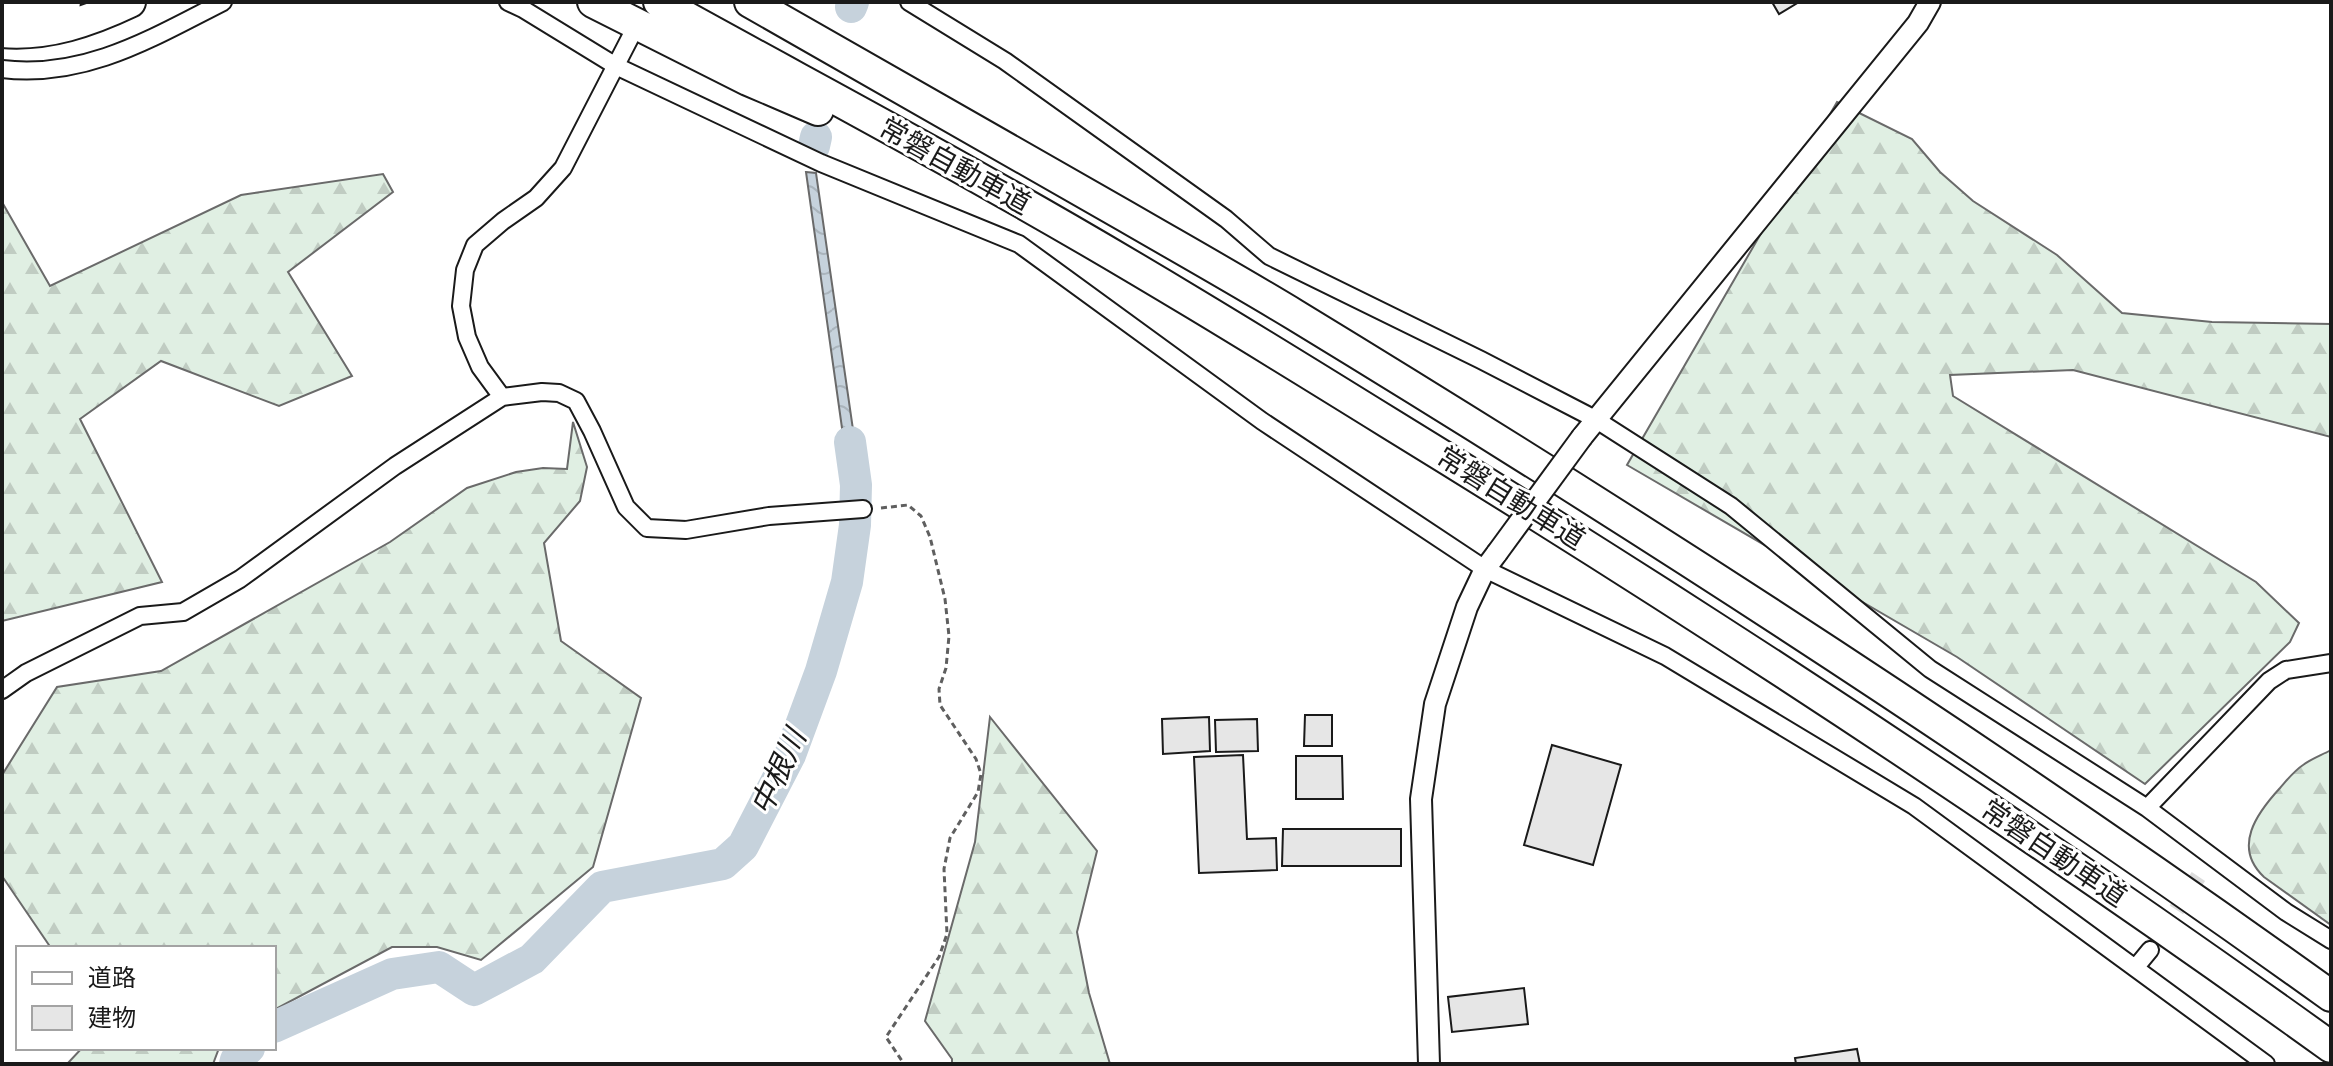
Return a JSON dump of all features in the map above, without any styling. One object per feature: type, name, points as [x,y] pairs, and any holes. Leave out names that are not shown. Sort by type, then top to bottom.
[{"type":"highway","points":[[2,10],[34,11],[65,2]]},
{"type":"highway","points":[[2,32],[28,32],[71,25],[130,2]]},
{"type":"highway","points":[[593,2],[748,80],[999,189]]},
{"type":"highway","name":"常磐自動車道","points":[[659,2],[999,189],[1258,342],[1551,522],[1931,770],[2173,934],[2331,1047]]},
{"type":"highway","name":"常磐自動車道","points":[[750,2],[1291,312],[1575,487],[1909,705],[2194,898],[2331,996]]},
{"type":"highway","points":[[773,2],[923,99]]},
{"type":"street","points":[[2,69],[47,71],[82,65],[144,42],[223,2]]},
{"type":"street","points":[[508,2],[616,66],[821,163],[1019,244],[1262,421],[1491,561],[1665,656],[1914,806],[2266,1064]]},
{"type":"street","points":[[909,2],[1005,61],[1226,219],[1269,256],[1595,419],[1731,506],[1930,669],[2147,808],[2207,865],[2331,940]]},
{"type":"street","points":[[1429,1064],[1421,799],[1435,704],[1467,607],[1491,561],[1595,419],[1918,23],[1930,2]]},
{"type":"street","points":[[502,397],[480,367],[467,337],[461,306],[465,270],[475,245],[536,198],[563,168],[630,38]]},
{"type":"street","points":[[2,690],[26,673],[140,616],[183,612],[240,579],[395,466],[502,397],[542,392],[559,393],[576,401],[626,507],[647,528],[686,530],[769,516],[863,509]]},
{"type":"street","points":[[2147,808],[2269,681],[2286,670],[2331,663]]},
{"type":"street","points":[[2136,967],[2150,950]]},
{"type":"path","points":[[863,509],[908,505],[921,516],[930,537],[945,599],[949,636],[946,668],[939,689],[940,705],[976,759],[981,774],[978,792],[950,838],[944,869],[947,934],[939,957],[886,1037],[904,1064]]},
{"type":"green space","points":[[1837,102],[1912,139],[1940,172],[1973,201],[2057,255],[2122,313],[2212,322],[2331,324],[2331,437],[2073,370],[1950,375],[1953,396],[2256,582],[2299,623],[2290,642],[2145,784],[1957,657],[1627,465]]},
{"type":"green space","points":[[383,174],[393,192],[288,272],[352,376],[279,406],[161,361],[80,419],[162,582],[2,621],[2,202],[50,286],[241,195]]},
{"type":"green space","points":[[573,422],[587,467],[580,501],[544,543],[561,641],[641,698],[593,867],[481,960],[437,947],[392,947],[276,1009],[276,946],[50,946],[2,876],[2,775],[57,687],[161,671],[390,542],[467,488],[516,472],[543,468],[567,469]]},
{"type":"green space","points":[[990,717],[1097,851],[1077,932],[1089,993],[1110,1064],[952,1064],[952,1059],[925,1021],[975,842]]},
{"type":"green space","points":[[2331,750],[2331,925],[2264,877],[2255,866],[2249,842],[2256,819],[2271,798],[2297,770]]},
{"type":"green space","points":[[80,1050],[218,1050],[213,1064],[67,1064]]},
{"type":"water","points":[[806,172],[816,173],[861,485],[850,485]]},
{"type":"building","points":[[1772,2],[1799,2],[1779,14]]},
{"type":"building","points":[[1305,715],[1332,715],[1332,746],[1304,746]]},
{"type":"building","points":[[1209,717],[1210,751],[1163,754],[1162,719]]},
{"type":"building","points":[[1257,719],[1258,751],[1216,752],[1215,720]]},
{"type":"building","points":[[1552,745],[1621,765],[1593,865],[1524,845]]},
{"type":"building","points":[[1243,755],[1247,839],[1276,838],[1277,870],[1199,873],[1194,757]]},
{"type":"building","points":[[1296,756],[1342,756],[1343,799],[1296,799]]},
{"type":"building","points":[[1283,829],[1401,829],[1401,866],[1282,866]]},
{"type":"building","points":[[1524,988],[1528,1024],[1452,1032],[1448,997]]},
{"type":"building","points":[[1857,1049],[1860,1064],[1796,1064],[1795,1058]]},
{"type":"waterway","name":"中根川","points":[[851,7],[853,2]]},
{"type":"waterway","name":"中根川","points":[[814,146],[816,137]]},
{"type":"waterway","name":"中根川","points":[[276,1026],[392,974],[439,967],[474,990],[532,959],[602,887],[723,864],[743,846],[790,755],[821,671],[847,582],[855,525],[856,485],[850,442]]},
{"type":"waterway","name":"中根川","points":[[235,1064],[247,1050]]},
{"type":"tunnel","points":[[2150,950],[2202,871]]}]
